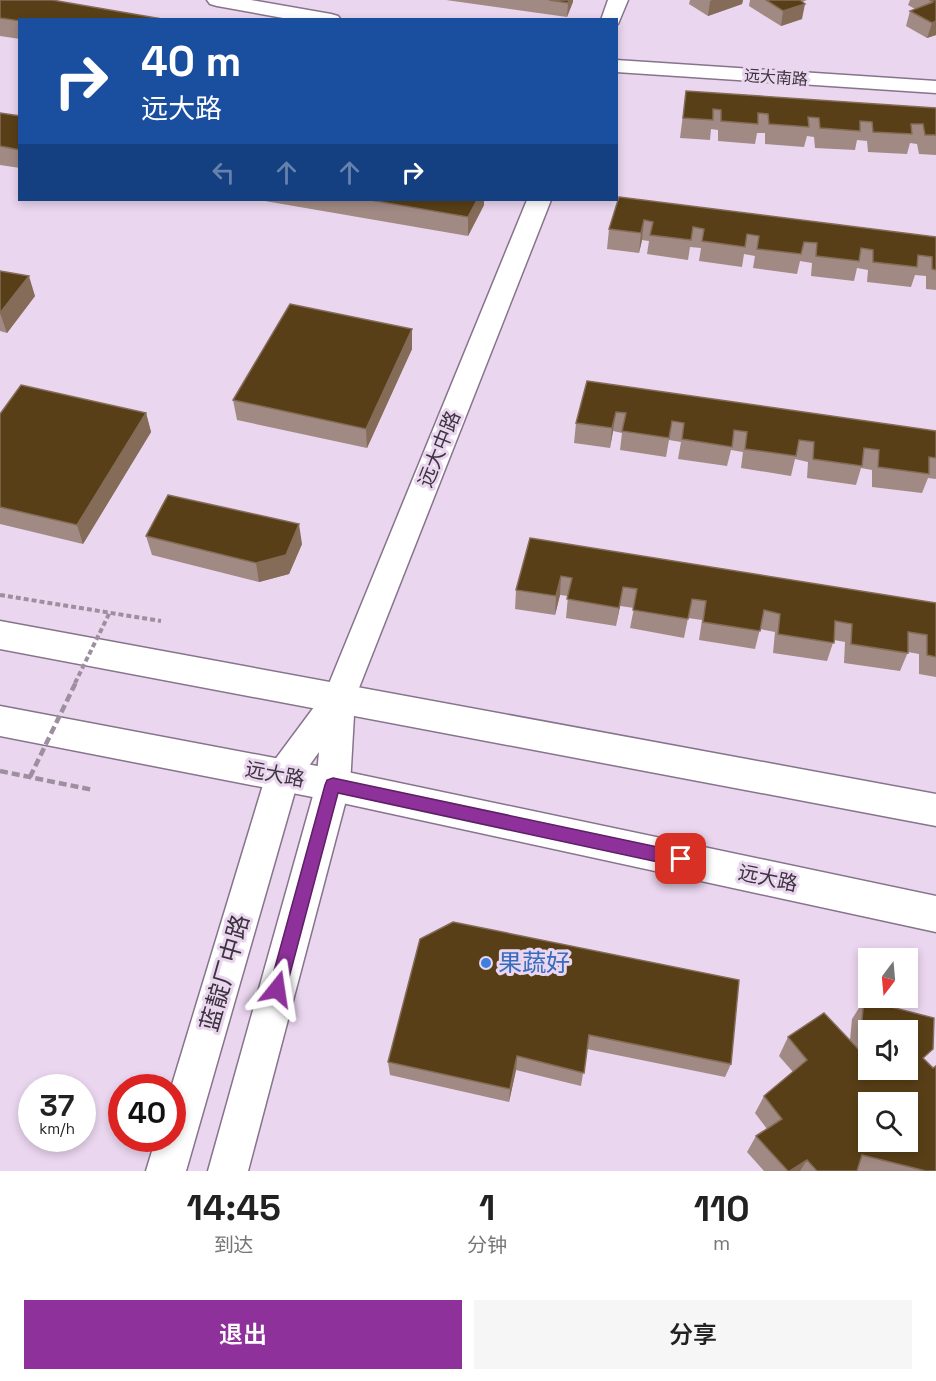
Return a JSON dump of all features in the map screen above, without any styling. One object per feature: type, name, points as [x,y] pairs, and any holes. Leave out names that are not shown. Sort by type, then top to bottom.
[{"type":"main road","points":[[0,635],[936,810]]},
{"type":"main road","name":"远大路","points":[[0,721],[333,785],[936,914]]},
{"type":"street","points":[[217,0],[320,18]]},
{"type":"street","points":[[611,18],[618,0]]},
{"type":"street","name":"远大南路","points":[[618,66],[936,87]]},
{"type":"street","name":"远大中路","points":[[339,698],[539,201]]},
{"type":"street","points":[[228,1171],[333,785],[339,698]]},
{"type":"street","name":"蓝靛厂中路","points":[[166,1171],[283,776],[339,698]]},
{"type":"path","points":[[0,595],[161,621]]},
{"type":"path","points":[[30,777],[110,612]]},
{"type":"path","points":[[0,771],[93,790]]},
{"type":"building","points":[[0,0],[52,0],[156,18],[18,18],[18,21],[0,18]]},
{"type":"building","points":[[549,0],[569,0],[568,3]]},
{"type":"building","points":[[766,0],[800,0],[805,4],[783,11]]},
{"type":"building","points":[[930,0],[936,0],[936,21],[932,23],[910,11],[933,2]]},
{"type":"building","points":[[686,91],[936,108],[936,135],[925,135],[923,124],[911,124],[912,134],[873,132],[872,122],[860,121],[860,131],[820,128],[819,118],[808,117],[809,127],[769,124],[768,114],[758,113],[758,124],[721,121],[721,110],[713,109],[713,120],[683,118]]},
{"type":"building","points":[[0,113],[18,116],[18,150],[0,146]]},
{"type":"building","points":[[619,197],[936,237],[936,270],[932,269],[932,257],[918,255],[917,267],[873,262],[873,250],[861,248],[859,261],[816,256],[817,243],[804,242],[801,254],[757,249],[759,236],[747,234],[745,247],[702,241],[704,229],[693,227],[691,240],[650,235],[653,222],[644,220],[641,233],[609,229]]},
{"type":"building","points":[[376,201],[476,201],[468,217]]},
{"type":"building","points":[[0,271],[29,276],[0,313]]},
{"type":"building","points":[[290,304],[412,329],[366,429],[233,400]]},
{"type":"building","points":[[587,381],[936,431],[936,458],[929,457],[929,474],[878,467],[879,450],[864,448],[862,466],[813,459],[814,442],[799,440],[796,456],[745,449],[747,432],[734,430],[732,447],[682,439],[684,423],[672,421],[669,438],[622,431],[626,413],[616,412],[612,428],[576,423]]},
{"type":"building","points":[[21,385],[146,413],[77,525],[0,507],[0,414]]},
{"type":"building","points":[[168,495],[299,524],[286,555],[256,563],[146,536]]},
{"type":"building","points":[[530,538],[936,603],[936,657],[927,655],[927,635],[908,632],[908,653],[851,644],[852,624],[835,621],[834,643],[778,634],[780,614],[764,610],[760,631],[703,622],[706,601],[692,599],[688,619],[633,610],[637,589],[623,587],[619,608],[567,599],[572,578],[561,576],[556,596],[516,590]]},
{"type":"building","points":[[453,922],[739,980],[731,1064],[589,1035],[584,1073],[517,1056],[510,1089],[388,1062],[420,939]]},
{"type":"building","points":[[863,1008],[895,1008],[934,1018],[933,1049],[923,1058],[933,1068],[936,1066],[936,1171],[926,1171],[862,1155],[857,1171],[817,1171],[807,1160],[788,1171],[756,1136],[782,1119],[764,1096],[807,1060],[788,1037],[824,1013],[858,1049],[858,1080],[918,1080],[918,1020],[862,1020]]},
{"type":"place","name":"果蔬好","points":[[486,963]]},
{"type":"route","points":[[277,989],[333,785],[681,859]]}]
